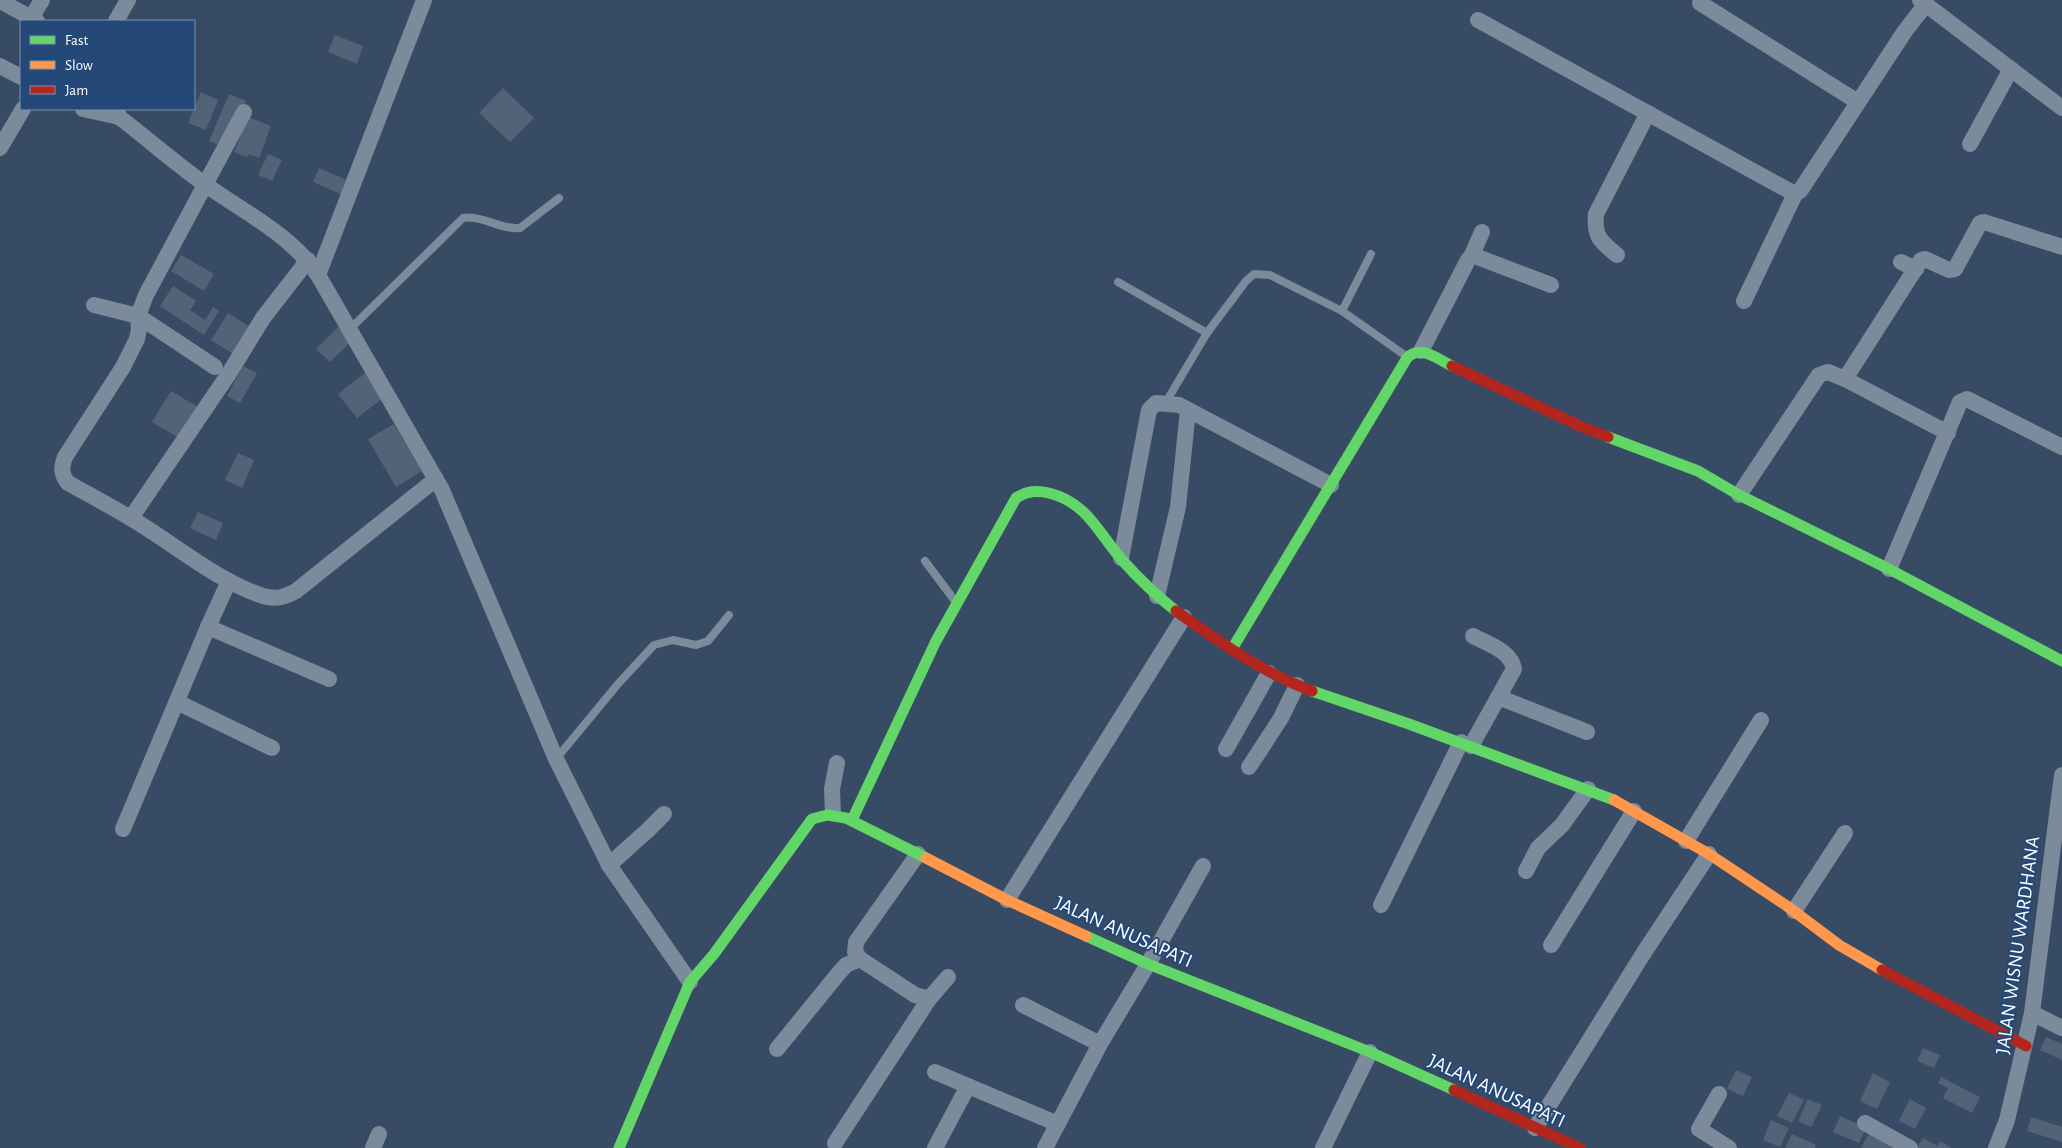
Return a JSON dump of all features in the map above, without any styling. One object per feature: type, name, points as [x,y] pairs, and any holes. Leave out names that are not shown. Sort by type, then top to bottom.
[{"type":"street","points":[[0,1],[34,20],[42,0]]},
{"type":"street","points":[[117,20],[128,0]]},
{"type":"street","points":[[318,275],[424,0]]},
{"type":"street","points":[[1744,301],[1795,194],[1800,191],[1923,2],[2062,108]]},
{"type":"street","points":[[1700,3],[1858,102]]},
{"type":"street","points":[[1478,20],[1795,194]]},
{"type":"street","points":[[0,66],[20,76]]},
{"type":"street","points":[[1970,144],[2011,69]]},
{"type":"street","points":[[0,148],[23,110]]},
{"type":"street","points":[[92,110],[118,113],[205,185],[271,228],[292,244],[308,260],[436,479],[556,759],[609,865],[694,978]]},
{"type":"street","points":[[244,112],[146,295],[138,316],[139,329],[137,339],[122,367],[65,457],[62,476],[68,483],[131,518],[229,581],[264,596],[276,598],[286,597],[296,591],[436,479]]},
{"type":"street","points":[[1617,255],[1600,242],[1595,228],[1596,214],[1648,114]]},
{"type":"street","points":[[1845,379],[1908,265],[1926,259],[1949,270],[1955,269],[1980,223],[1984,222],[2062,247]]},
{"type":"street","points":[[1232,649],[1402,368],[1414,354],[1472,255],[1482,232]]},
{"type":"street","points":[[1472,255],[1551,285]]},
{"type":"street","points":[[131,518],[228,375],[263,318],[308,260]]},
{"type":"street","points":[[94,305],[138,316],[215,366]]},
{"type":"street","points":[[1414,354],[1580,426],[1698,471],[1739,495],[1889,569],[2062,661]]},
{"type":"street","points":[[1739,495],[1816,378],[1823,372],[1828,372],[1845,379],[1948,433]]},
{"type":"street","points":[[1889,569],[1960,402],[1967,399],[2062,447]]},
{"type":"street","points":[[1121,558],[1149,410],[1156,403],[1166,402],[1179,405],[1331,485]]},
{"type":"street","points":[[1157,596],[1178,507],[1188,410]]},
{"type":"street","points":[[852,820],[936,641],[1016,498],[1025,491],[1051,494],[1066,498],[1077,504],[1088,514],[1121,558],[1157,596],[1184,617],[1269,673],[1588,790],[1634,811],[1709,854],[1794,911],[1839,946],[2026,1046]]},
{"type":"street","points":[[122,829],[229,581]]},
{"type":"street","points":[[1007,900],[1184,617]]},
{"type":"street","points":[[208,627],[329,679]]},
{"type":"street","points":[[1381,905],[1466,744],[1498,697],[1514,669],[1507,655],[1473,636]]},
{"type":"street","points":[[1226,750],[1269,673]]},
{"type":"street","points":[[1249,766],[1281,718],[1298,685]]},
{"type":"street","points":[[1498,697],[1587,732]]},
{"type":"street","points":[[177,702],[272,748]]},
{"type":"street","points":[[1686,841],[1761,720]]},
{"type":"street","points":[[619,1148],[694,978],[714,954],[812,819],[822,814],[833,813],[832,790],[837,763]]},
{"type":"street","name":"JALAN WISNU WARDHANA","points":[[1996,1148],[2007,1120],[2026,1046],[2056,886],[2062,775]]},
{"type":"street","points":[[1526,871],[1538,848],[1562,825],[1588,790]]},
{"type":"street","points":[[1551,945],[1634,811]]},
{"type":"street","name":"JALAN ANUSAPATI","points":[[833,813],[852,820],[1007,900],[1148,964],[1370,1052],[1535,1128],[1548,1142],[1580,1148]]},
{"type":"street","points":[[609,865],[664,814]]},
{"type":"street","points":[[1794,911],[1845,833]]},
{"type":"street","points":[[918,854],[856,942],[855,952],[860,959],[915,995],[929,999]]},
{"type":"street","points":[[1535,1128],[1643,954],[1709,854]]},
{"type":"street","points":[[1046,1148],[1100,1044],[1203,866]]},
{"type":"street","points":[[777,1049],[842,970],[852,962],[860,959]]},
{"type":"street","points":[[835,1143],[929,999],[948,977]]},
{"type":"street","points":[[1023,1005],[1100,1044]]},
{"type":"street","points":[[2032,1013],[2062,1028]]},
{"type":"street","points":[[1323,1148],[1370,1052]]},
{"type":"street","points":[[935,1072],[1058,1124]]},
{"type":"street","points":[[935,1148],[968,1086]]},
{"type":"street","points":[[1719,1094],[1699,1129],[1728,1148]]},
{"type":"street","points":[[1864,1124],[1910,1148]]},
{"type":"lane","points":[[350,330],[463,218],[472,216],[513,228],[520,228],[559,198]]},
{"type":"lane","points":[[1342,311],[1371,254]]},
{"type":"lane","points":[[1166,402],[1207,333],[1246,281],[1254,274],[1270,275],[1342,311],[1414,354]]},
{"type":"lane","points":[[1118,282],[1207,333]]},
{"type":"lane","points":[[926,561],[956,603]]},
{"type":"lane","points":[[556,759],[654,645],[673,640],[696,645],[708,641],[729,615]]},
{"type":"building","points":[[335,35],[363,46],[357,64],[328,52]]},
{"type":"building","points":[[503,88],[534,118],[510,142],[479,113]]},
{"type":"building","points":[[201,92],[218,100],[206,130],[188,123]]},
{"type":"building","points":[[229,94],[246,101],[226,148],[209,141]]},
{"type":"building","points":[[248,117],[271,126],[259,158],[249,154],[247,157],[234,152]]},
{"type":"building","points":[[268,154],[282,160],[272,181],[258,175]]},
{"type":"building","points":[[319,168],[349,181],[343,195],[313,182]]},
{"type":"building","points":[[181,255],[214,274],[204,291],[171,271]]},
{"type":"building","points":[[173,286],[196,301],[190,310],[205,320],[213,307],[219,311],[204,335],[160,306]]},
{"type":"building","points":[[228,313],[250,327],[238,357],[211,340]]},
{"type":"building","points":[[338,327],[352,341],[330,362],[316,349]]},
{"type":"building","points":[[243,366],[257,373],[240,403],[227,396]]},
{"type":"building","points":[[367,371],[386,396],[357,418],[338,394]]},
{"type":"building","points":[[171,391],[203,410],[184,441],[152,422]]},
{"type":"building","points":[[394,424],[422,471],[396,487],[368,439]]},
{"type":"building","points":[[238,453],[254,460],[242,488],[225,480]]},
{"type":"building","points":[[198,512],[223,523],[216,540],[190,528]]},
{"type":"building","points":[[2046,1037],[2062,1044],[2062,1060],[2040,1050]]},
{"type":"building","points":[[1923,1048],[1940,1055],[1934,1068],[1917,1061]]},
{"type":"building","points":[[1736,1070],[1752,1077],[1743,1096],[1727,1089]]},
{"type":"building","points":[[1873,1073],[1890,1082],[1877,1109],[1860,1101]]},
{"type":"building","points":[[1941,1077],[1980,1097],[1972,1113],[1943,1098],[1948,1088],[1938,1083]]},
{"type":"building","points":[[1789,1093],[1804,1100],[1792,1123],[1777,1116]]},
{"type":"building","points":[[1808,1099],[1822,1105],[1811,1127],[1798,1121]]},
{"type":"building","points":[[1910,1099],[1926,1108],[1915,1129],[1899,1121]]},
{"type":"building","points":[[1840,1116],[1866,1128],[1859,1143],[1833,1132]]},
{"type":"building","points":[[2031,1117],[2062,1127],[2062,1142],[2027,1131]]},
{"type":"building","points":[[1771,1120],[1789,1128],[1780,1147],[1763,1140]]},
{"type":"building","points":[[1871,1130],[1906,1148],[1861,1148]]},
{"type":"building","points":[[1792,1134],[1816,1145],[1815,1148],[1785,1148]]},
{"type":"building","points":[[1923,1138],[1938,1146],[1940,1141],[1952,1148],[1917,1148]]},
{"type":"traffic: fast","points":[[1232,649],[1407,358],[1418,352],[1429,354],[1452,366]]},
{"type":"traffic: fast","points":[[1608,437],[1698,471],[1739,495],[1889,569],[2062,661]]},
{"type":"traffic: fast","points":[[852,820],[936,641],[1016,498],[1024,494],[1040,492],[1049,493],[1074,504],[1091,520],[1135,574],[1176,611]]},
{"type":"traffic: fast","points":[[1312,691],[1409,724],[1614,800]]},
{"type":"traffic: fast","points":[[619,1148],[690,982],[714,954],[812,819],[827,815],[846,818],[926,858]]},
{"type":"traffic: fast","points":[[1086,936],[1148,964],[1370,1052],[1454,1090]]},
{"type":"traffic: slow","points":[[1614,800],[1709,854],[1787,906],[1839,945],[1882,970]]},
{"type":"traffic: slow","points":[[926,858],[1007,900],[1086,936]]},
{"type":"traffic: jam","points":[[1452,366],[1580,426],[1608,437]]},
{"type":"traffic: jam","points":[[1176,611],[1258,666],[1312,691]]},
{"type":"traffic: jam","points":[[1882,970],[2026,1046]]},
{"type":"traffic: jam","points":[[1454,1090],[1580,1148]]}]
